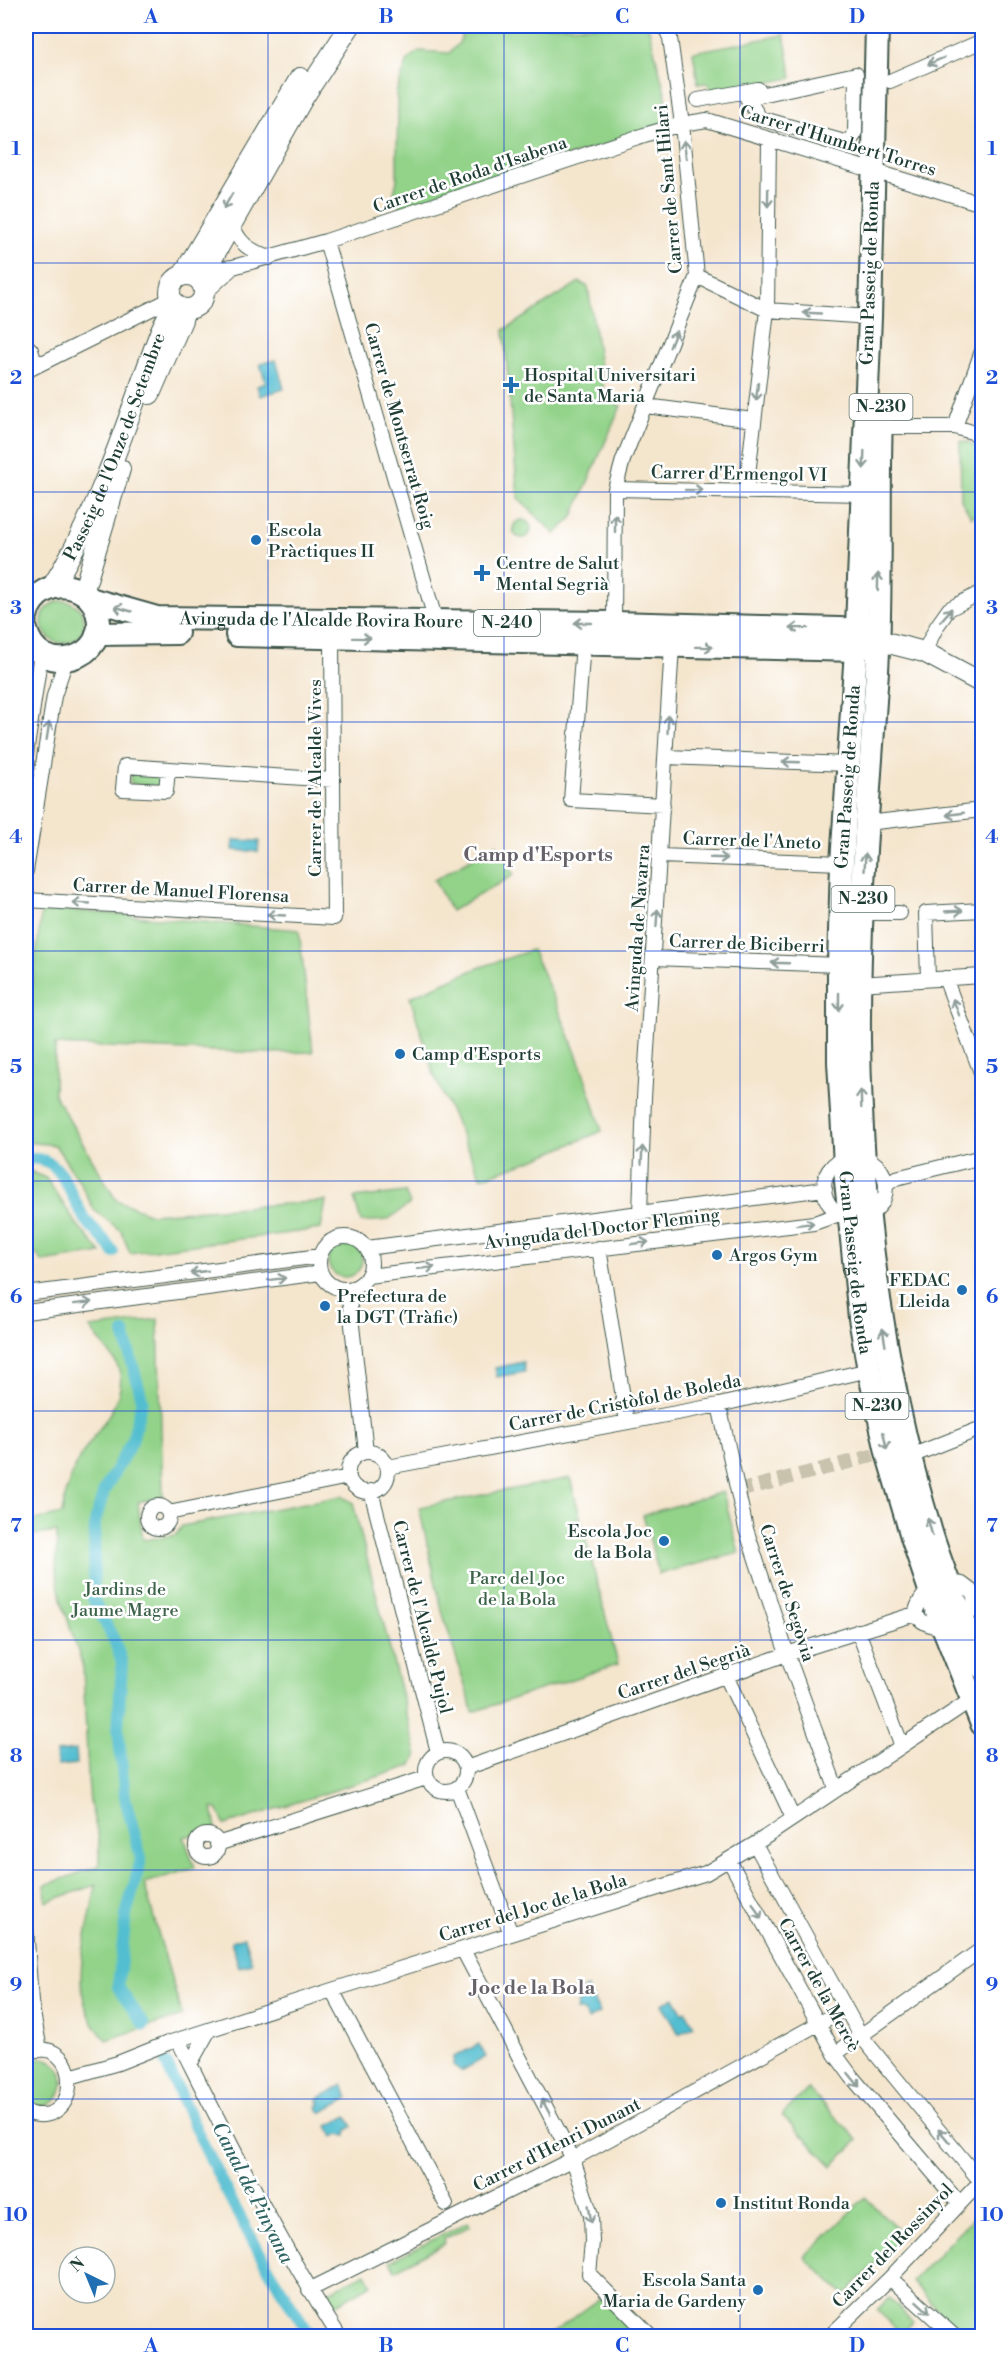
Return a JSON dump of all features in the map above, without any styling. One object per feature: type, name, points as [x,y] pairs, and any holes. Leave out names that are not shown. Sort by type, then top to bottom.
[{"type":"main road","name":"Gran Passeig de Ronda","points":[[877,26],[874,76],[880,172],[878,640],[862,913],[855,1157],[846,1181],[932,1535],[940,1585]]},
{"type":"main road","name":"Gran Passeig de Ronda","points":[[874,76],[891,26]]},
{"type":"main road","name":"Gran Passeig de Ronda","points":[[855,1157],[839,1062],[839,965],[842,863],[857,640],[870,317],[880,172]]},
{"type":"main road","name":"N-240","points":[[52,587],[70,587],[87,596]]},
{"type":"main road","points":[[28,606],[41,592],[52,587]]},
{"type":"main road","name":"Avinguda de l'Alcalde Rovira Roure","points":[[87,596],[157,618],[614,623],[857,640]]},
{"type":"main road","points":[[30,640],[58,660],[72,658],[88,649],[97,633],[98,618],[87,596]]},
{"type":"main road","name":"Avinguda de l'Alcalde Rovira Roure","points":[[97,633],[157,632],[672,646],[878,640]]},
{"type":"main road","name":"Gran Passeig de Ronda","points":[[853,1215],[860,1318],[887,1452],[940,1585],[953,1623],[971,1700],[982,1724]]},
{"type":"main road","name":"Gran Passeig de Ronda","points":[[953,1623],[982,1666]]},
{"type":"street","points":[[196,283],[178,278],[171,287],[177,304],[190,310],[201,304],[196,283],[281,107],[335,26]]},
{"type":"street","points":[[196,283],[303,98],[350,26]]},
{"type":"street","name":"Carrer de Sant Hilari","points":[[614,623],[615,489],[623,460],[698,276],[682,124],[670,38],[665,26]]},
{"type":"street","points":[[698,100],[874,76],[982,41]]},
{"type":"street","points":[[874,76],[855,134],[848,143],[760,118],[747,98],[845,77],[874,76]]},
{"type":"street","name":"Carrer d'Humbert Torres","points":[[682,124],[707,120],[982,204]]},
{"type":"street","name":"Carrer de Roda d'Isabena","points":[[196,283],[213,269],[233,267],[326,241],[682,124]]},
{"type":"street","points":[[746,492],[767,310],[770,139]]},
{"type":"street","points":[[232,223],[239,240],[245,247],[269,258]]},
{"type":"street","name":"Carrer de Montserrat Roig","points":[[326,241],[436,622]]},
{"type":"street","points":[[698,276],[767,310],[870,317]]},
{"type":"street","points":[[26,371],[177,304]]},
{"type":"street","name":"Passeig de l'Onze de Setembre","points":[[52,587],[72,555],[87,523],[161,330],[177,304]]},
{"type":"street","name":"Passeig de l'Onze de Setembre","points":[[87,596],[122,462],[182,320],[177,304]]},
{"type":"street","points":[[26,345],[31,350],[34,360],[42,363]]},
{"type":"street","points":[[955,427],[982,351]]},
{"type":"street","points":[[646,406],[753,420]]},
{"type":"street","points":[[880,427],[955,427],[982,435]]},
{"type":"street","name":"Carrer d'Ermengol VI","points":[[615,489],[862,494]]},
{"type":"street","points":[[924,652],[937,626],[949,609],[982,592]]},
{"type":"street","name":"Carrer de l'Alcalde Vives","points":[[332,638],[334,918]]},
{"type":"street","points":[[26,754],[30,640]]},
{"type":"street","name":"Avinguda de l'Alcalde Rovira Roure","points":[[878,640],[924,652],[982,683]]},
{"type":"street","points":[[583,644],[571,800],[663,806]]},
{"type":"street","name":"Avinguda de Navarra","points":[[640,1213],[644,1098],[672,646]]},
{"type":"street","points":[[26,871],[54,696],[64,666],[72,658]]},
{"type":"street","points":[[666,757],[849,764]]},
{"type":"street","points":[[168,769],[333,780]]},
{"type":"street","points":[[867,823],[982,810]]},
{"type":"street","name":"Carrer de l'Aneto","points":[[660,856],[842,863]]},
{"type":"street","name":"Carrer de Manuel Florensa","points":[[26,900],[334,918]]},
{"type":"street","points":[[928,979],[926,913],[982,910]]},
{"type":"street","points":[[862,913],[900,913]]},
{"type":"street","name":"Carrer de Biciberri","points":[[654,958],[839,965]]},
{"type":"street","points":[[860,984],[982,976]]},
{"type":"street","points":[[945,978],[982,1075]]},
{"type":"street","points":[[889,1179],[982,1156]]},
{"type":"street","points":[[855,1157],[875,1163],[889,1179],[884,1200],[878,1209],[853,1215],[832,1207],[825,1189],[830,1170],[855,1157]]},
{"type":"street","name":"Avinguda del Doctor Fleming","points":[[367,1248],[825,1189]]},
{"type":"street","name":"Avinguda del Doctor Fleming","points":[[368,1276],[814,1223],[853,1215]]},
{"type":"street","points":[[344,1236],[361,1242],[367,1248],[371,1262],[368,1276],[359,1285],[348,1289],[333,1287],[321,1273],[320,1256],[330,1241],[344,1236]]},
{"type":"street","points":[[599,1248],[627,1422]]},
{"type":"street","points":[[26,1294],[320,1256]]},
{"type":"street","points":[[26,1312],[321,1273]]},
{"type":"street","points":[[348,1289],[366,1452]]},
{"type":"street","name":"Carrer de Cristòfol de Boleda","points":[[388,1467],[718,1405],[869,1370]]},
{"type":"street","name":"Carrer de Segòvia","points":[[718,1405],[746,1529],[787,1654],[836,1788]]},
{"type":"street","points":[[911,1456],[982,1428]]},
{"type":"street","points":[[366,1452],[382,1457],[388,1467],[385,1483],[371,1491],[355,1487],[349,1477],[349,1467],[353,1458],[366,1452]]},
{"type":"street","points":[[168,1513],[349,1477]]},
{"type":"street","name":"Carrer de l'Alcalde Pujol","points":[[371,1491],[438,1752]]},
{"type":"street","points":[[962,1584],[978,1591],[971,1612],[953,1623],[928,1625],[919,1620],[915,1614],[921,1598],[940,1585],[962,1584]]},
{"type":"street","name":"Carrer del Segrià","points":[[466,1768],[787,1654],[915,1614]]},
{"type":"street","points":[[858,1631],[902,1746]]},
{"type":"street","points":[[726,1676],[793,1818]]},
{"type":"street","name":"Carrer del Joc de la Bola","points":[[70,2077],[118,2063],[178,2040],[332,1990],[706,1873],[755,1844],[971,1700]]},
{"type":"street","points":[[444,1750],[456,1753],[466,1768],[464,1780],[451,1791],[434,1788],[426,1778],[428,1760],[444,1750]]},
{"type":"street","points":[[217,1844],[426,1778]]},
{"type":"street","points":[[457,1788],[511,1934]]},
{"type":"street","name":"Carrer de la Mercè","points":[[755,1844],[861,2036],[982,2182]]},
{"type":"street","name":"Carrer de la Mercè","points":[[729,1860],[835,2054],[859,2086],[959,2203]]},
{"type":"street","points":[[26,1925],[31,2002],[40,2050]]},
{"type":"street","points":[[835,2054],[982,1949]]},
{"type":"street","points":[[462,1950],[573,2159],[591,2215],[592,2242],[589,2274],[651,2337]]},
{"type":"street","points":[[332,1990],[446,2204]]},
{"type":"street","name":"Carrer d'Henri Dunant","points":[[309,2290],[573,2159],[845,2009]]},
{"type":"street","points":[[190,2064],[209,2030]]},
{"type":"street","points":[[178,2040],[249,2182],[309,2290],[339,2337]]},
{"type":"street","points":[[26,2053],[40,2050],[51,2052],[60,2058],[70,2077],[67,2097],[61,2106],[42,2115],[26,2112]]},
{"type":"street","name":"Carrer del Rossinyol","points":[[830,2337],[982,2182]]},
{"type":"street","points":[[890,2278],[954,2337]]},
{"type":"green space","points":[[466,26],[648,26],[666,96],[668,124],[404,210],[397,203],[394,193],[397,180],[396,93],[408,60],[413,55],[419,51],[449,53],[459,43]]},
{"type":"green space","points":[[784,35],[792,78],[710,93],[708,83],[698,84],[693,52]]},
{"type":"green space","points":[[579,282],[588,287],[605,399],[621,406],[572,518],[555,534],[518,498],[504,330]]},
{"type":"green space","points":[[960,441],[968,442],[982,450],[982,512],[971,517],[961,500]]},
{"type":"green space","points":[[522,520],[528,523],[531,529],[528,535],[522,538],[516,535],[513,529],[516,523]]},
{"type":"green space","points":[[63,601],[78,607],[84,622],[78,637],[63,643],[48,637],[42,622],[48,607]]},
{"type":"green space","points":[[134,772],[160,773],[163,776],[158,786],[132,784],[131,774]]},
{"type":"green space","points":[[497,844],[514,875],[451,911],[434,880]]},
{"type":"green space","points":[[42,908],[299,930],[313,1052],[269,1053],[55,1045],[54,1094],[116,1200],[151,1214],[326,1201],[321,1229],[130,1253],[121,1231],[94,1210],[79,1181],[55,1145],[26,1142],[26,1028]]},
{"type":"green space","points":[[532,950],[571,1039],[602,1131],[538,1158],[481,1178],[434,1075],[410,997],[478,968]]},
{"type":"green space","points":[[30,1171],[46,1178],[76,1223],[101,1253],[43,1262],[26,1243],[26,1172]]},
{"type":"green space","points":[[405,1192],[410,1204],[387,1220],[361,1222],[354,1198]]},
{"type":"green space","points":[[345,1243],[357,1248],[362,1260],[357,1272],[345,1277],[333,1272],[328,1260],[333,1248]]},
{"type":"green space","name":"Jardins de Jaume Magre","points":[[158,1319],[163,1497],[138,1502],[143,1540],[176,1535],[182,1526],[342,1496],[353,1503],[417,1756],[411,1766],[225,1825],[217,1809],[212,1808],[216,1828],[184,1837],[195,1868],[144,1883],[182,2016],[106,2040],[93,2022],[81,1985],[84,1946],[96,1885],[46,1902],[45,1885],[99,1866],[99,1839],[90,1803],[83,1667],[61,1599],[56,1571],[57,1532],[26,1536],[26,1522],[62,1514],[76,1465],[106,1419],[118,1395],[121,1383],[117,1364],[90,1328]]},
{"type":"green space","name":"Parc del Joc de la Bola","points":[[570,1478],[618,1664],[473,1712],[442,1611],[419,1507]]},
{"type":"green space","points":[[723,1492],[739,1553],[659,1574],[643,1515]]},
{"type":"green space","points":[[33,2058],[48,2059],[57,2066],[62,2075],[59,2096],[51,2104],[40,2107],[26,2103],[26,2061]]},
{"type":"green space","points":[[808,2089],[858,2140],[832,2166],[782,2115]]},
{"type":"green space","points":[[865,2197],[904,2235],[844,2295],[805,2257]]},
{"type":"green space","points":[[979,2212],[982,2216],[982,2336],[960,2336],[912,2281]]},
{"type":"green space","points":[[468,2222],[470,2226],[444,2239],[445,2243],[395,2270],[390,2261]]},
{"type":"green space","points":[[366,2273],[372,2284],[333,2306],[325,2293]]},
{"type":"green space","points":[[601,2298],[640,2336],[548,2336]]},
{"type":"green space","points":[[889,2298],[913,2322],[902,2334],[877,2310]]},
{"type":"water","points":[[276,360],[284,389],[260,396],[257,386],[266,383],[260,364]]},
{"type":"water","points":[[234,840],[259,841],[258,852],[233,850]]},
{"type":"water","points":[[523,1362],[525,1372],[497,1377],[495,1368]]},
{"type":"water","points":[[76,1750],[77,1764],[57,1766],[56,1752]]},
{"type":"water","points":[[244,1937],[252,1963],[239,1967],[231,1941]]},
{"type":"water","points":[[587,1988],[600,2013],[588,2020],[584,2012],[576,2010],[578,2002],[574,1994]]},
{"type":"water","points":[[674,1998],[683,2013],[686,2011],[694,2026],[679,2034],[662,2004]]},
{"type":"water","points":[[479,2044],[486,2057],[461,2071],[453,2065],[454,2057]]},
{"type":"water","points":[[343,2085],[349,2098],[321,2113],[317,2106],[320,2104],[317,2099]]},
{"type":"water","points":[[347,2116],[353,2127],[347,2130],[346,2136],[339,2134],[334,2137],[328,2126]]},
{"type":"waterway","name":"Canal de Pinyana","points":[[26,1159],[39,1159],[50,1163],[58,1170],[86,1220],[113,1252]]},
{"type":"waterway","name":"Canal de Pinyana","points":[[124,1333],[142,1399],[132,1441],[104,1491],[95,1522],[93,1599],[115,1642],[122,1663],[118,1728],[125,1798],[141,1859],[126,1915],[118,1987],[144,2025]]},
{"type":"waterway","name":"Canal de Pinyana","points":[[166,2063],[232,2203],[311,2336]]},
{"type":"tunnel","points":[[738,1491],[887,1452]]},
{"type":"place","name":"Hospital Universitari de Santa Maria","points":[[511,385]]},
{"type":"place","name":"Escola Pràctiques II","points":[[256,540]]},
{"type":"place","name":"Centre de Salut Mental Segrià","points":[[482,573]]},
{"type":"place","name":"Camp d'Esports","points":[[400,1054]]},
{"type":"place","name":"Argos Gym","points":[[717,1255]]},
{"type":"place","name":"FEDAC Lleida","points":[[962,1290]]},
{"type":"place","name":"Prefectura de la DGT (Tràfic)","points":[[325,1306]]},
{"type":"place","name":"Escola Joc de la Bola","points":[[664,1541]]},
{"type":"place","name":"Institut Ronda","points":[[721,2203]]},
{"type":"place","name":"Escola Santa Maria de Gardeny","points":[[758,2290]]},
{"type":"district","name":"Camp d'Esports","points":[[538,855]]},
{"type":"district","name":"Joc de la Bola","points":[[533,1988]]}]
